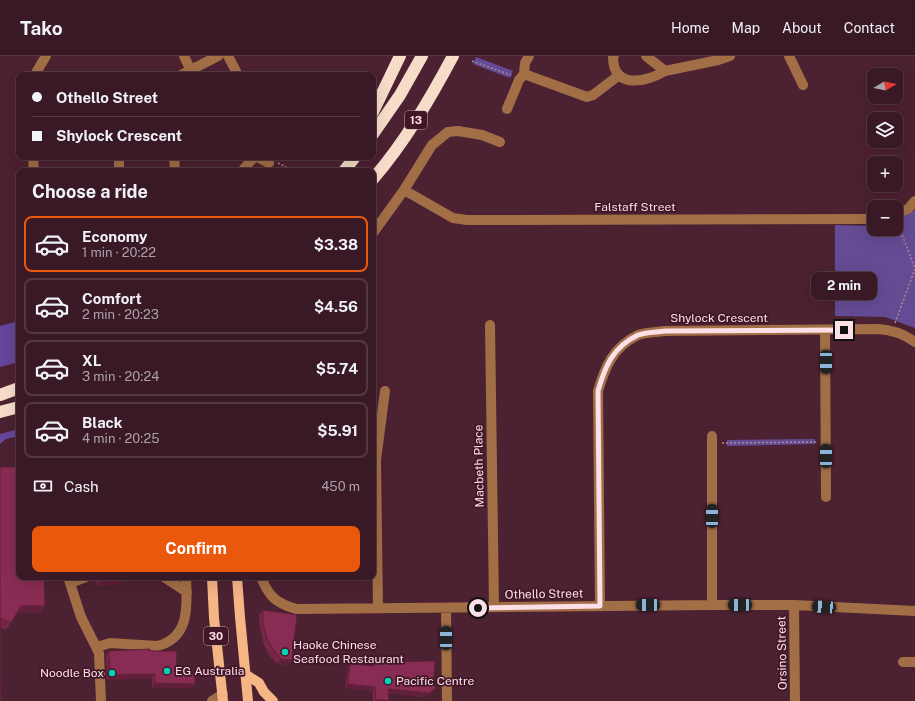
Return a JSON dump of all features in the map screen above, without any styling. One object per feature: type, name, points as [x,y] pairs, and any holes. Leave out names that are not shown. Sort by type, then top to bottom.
[{"type":"highway","points":[[376,106],[400,56]]},
{"type":"highway","name":"13","points":[[376,130],[400,95],[422,56]]},
{"type":"highway","name":"13","points":[[376,175],[404,138],[453,56]]},
{"type":"highway","points":[[347,168],[353,160]]},
{"type":"highway","points":[[0,395],[16,389]]},
{"type":"highway","points":[[0,412],[16,407]]},
{"type":"main road","name":"30","points":[[212,580],[215,625],[223,698]]},
{"type":"main road","name":"30","points":[[237,580],[248,701]]},
{"type":"main road","points":[[245,674],[258,683],[273,701]]},
{"type":"street","points":[[37,72],[46,56]]},
{"type":"street","points":[[184,56],[192,72],[218,56]]},
{"type":"street","points":[[228,56],[236,72]]},
{"type":"street","points":[[507,108],[522,77],[528,56]]},
{"type":"street","points":[[614,56],[614,72],[618,76],[631,80],[655,77],[665,71],[718,60],[728,56]]},
{"type":"street","points":[[646,56],[665,71]]},
{"type":"street","points":[[789,56],[802,85]]},
{"type":"street","points":[[522,77],[587,97],[593,95],[618,76]]},
{"type":"street","points":[[376,229],[404,190],[432,144],[448,132],[458,131],[482,134],[500,142]]},
{"type":"street","points":[[245,168],[253,160]]},
{"type":"street","points":[[262,160],[269,163]]},
{"type":"street","name":"Falstaff Street","points":[[404,190],[453,218],[467,220],[867,219]]},
{"type":"street","points":[[903,211],[908,209],[915,201]]},
{"type":"street","name":"Macbeth Place","points":[[490,325],[494,607]]},
{"type":"street","points":[[825,330],[826,497]]},
{"type":"street","name":"Shylock Crescent","points":[[600,606],[598,391],[604,369],[618,348],[639,334],[666,331],[892,330],[906,335],[915,342]]},
{"type":"street","points":[[378,608],[376,460],[385,391]]},
{"type":"street","points":[[712,439],[712,605]]},
{"type":"street","points":[[69,580],[81,617],[97,647],[100,659],[101,701]]},
{"type":"street","points":[[169,580],[187,592]]},
{"type":"street","points":[[97,647],[110,644],[157,646],[176,635],[185,620],[187,610],[186,580]]},
{"type":"street","name":"Othello Street","points":[[262,580],[272,597],[282,605],[296,609],[794,605],[915,612]]},
{"type":"street","name":"Orsino Street","points":[[794,605],[795,701]]},
{"type":"street","points":[[446,608],[447,701]]},
{"type":"street","points":[[903,662],[915,662]]},
{"type":"street","points":[[212,701],[223,698]]},
{"type":"path","points":[[472,61],[513,76],[522,77]]},
{"type":"path","points":[[892,330],[915,269],[903,236]]},
{"type":"path","points":[[712,439],[826,442]]},
{"type":"shaded area","points":[[476,57],[513,71],[510,78],[473,64]]},
{"type":"shaded area","points":[[915,210],[915,328],[885,317],[835,316],[835,225],[867,226],[867,236],[903,236],[903,216]]},
{"type":"shaded area","points":[[16,322],[16,363],[0,367],[0,326]]},
{"type":"shaded area","points":[[16,430],[16,437],[6,439],[0,444],[0,434]]},
{"type":"shaded area","points":[[815,439],[815,444],[727,446],[727,440]]},
{"type":"building","points":[[0,467],[16,467],[16,580],[44,580],[45,606],[21,606],[11,623],[0,618]]},
{"type":"building","points":[[263,610],[297,615],[292,660],[281,659],[267,639],[263,623]]},
{"type":"building","points":[[0,618],[1,701],[0,701]]},
{"type":"building","points":[[150,649],[150,651],[177,651],[176,673],[195,674],[195,684],[155,683],[155,674],[110,675],[109,651]]},
{"type":"building","name":"Pacific Centre","points":[[435,661],[434,675],[431,683],[436,688],[429,693],[388,689],[389,700],[376,700],[375,687],[348,684],[350,664],[374,666],[375,662]]},
{"type":"place","name":"Haoke Chinese Seafood Restaurant","points":[[285,652]]},
{"type":"place","name":"EG Australia","points":[[167,671]]},
{"type":"place","name":"Noodle Box","points":[[112,673]]},
{"type":"place","name":"Pacific Centre","points":[[388,681]]},
{"type":"route","points":[[478,608],[600,606],[598,391],[604,369],[618,348],[639,334],[666,331],[844,330]]}]
